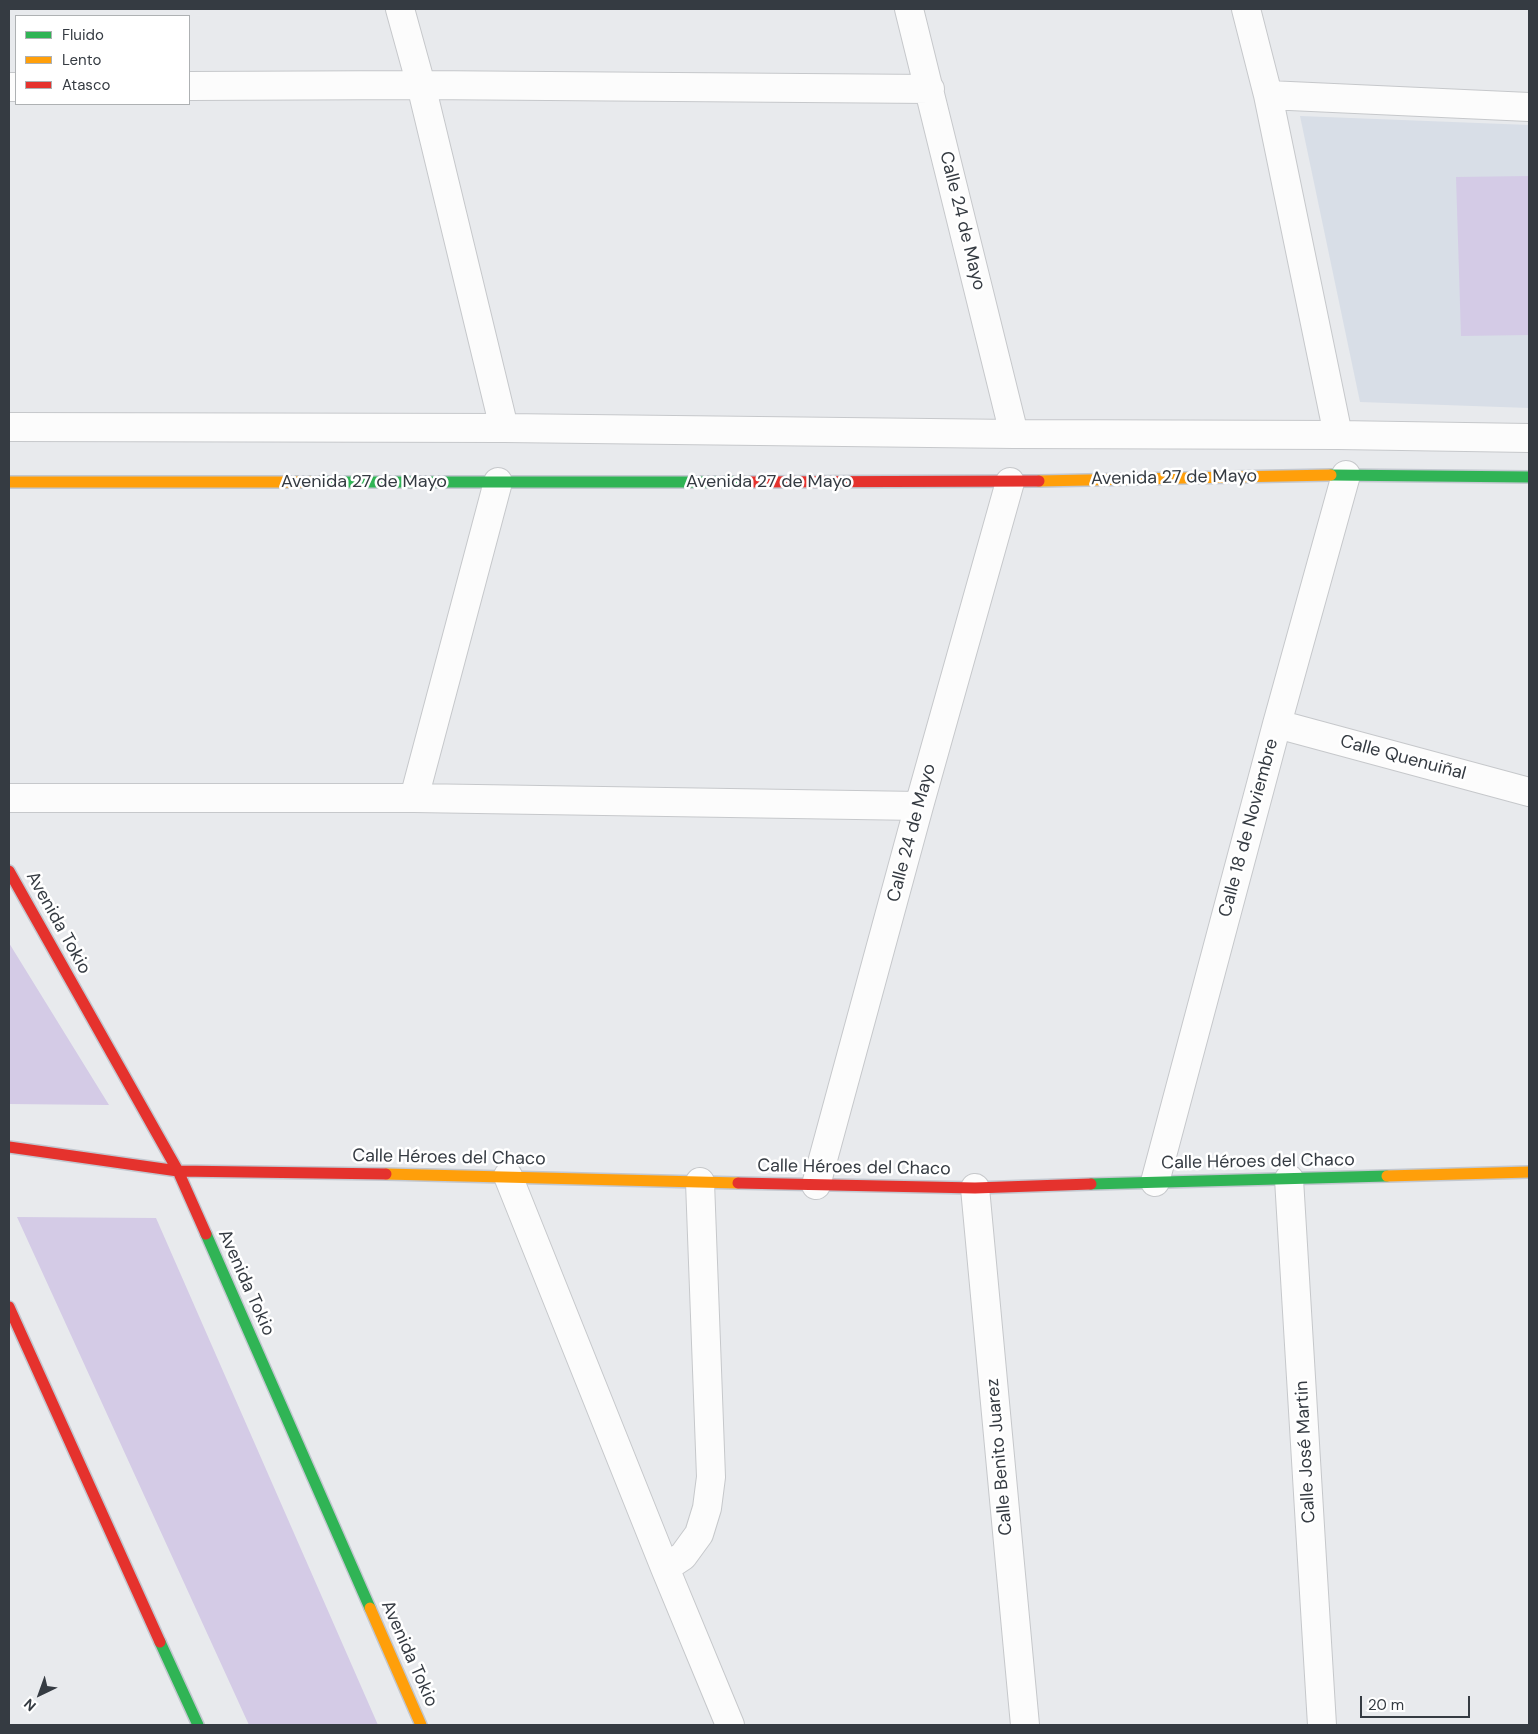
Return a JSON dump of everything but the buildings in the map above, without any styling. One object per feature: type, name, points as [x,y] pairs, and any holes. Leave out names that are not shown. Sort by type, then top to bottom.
[{"type":"street","points":[[400,9],[421,85],[504,428]]},
{"type":"street","name":"Calle 24 de Mayo","points":[[909,9],[1014,434]]},
{"type":"street","points":[[1246,9],[1268,95],[1338,435]]},
{"type":"street","points":[[190,86],[421,85],[930,89]]},
{"type":"street","points":[[1268,95],[1529,107]]},
{"type":"street","points":[[9,427],[504,428],[1529,438]]},
{"type":"street","name":"Avenida 27 de Mayo","points":[[9,482],[1010,482],[1346,475],[1529,477]]},
{"type":"street","name":"Calle 18 de Noviembre","points":[[1155,1182],[1277,724],[1346,475]]},
{"type":"street","points":[[414,798],[498,482]]},
{"type":"street","name":"Calle 24 de Mayo","points":[[816,1185],[919,806],[1010,482]]},
{"type":"street","name":"Calle Quenuiñal","points":[[1277,724],[1529,792]]},
{"type":"street","points":[[9,798],[414,798],[919,806]]},
{"type":"street","name":"Avenida Tokio","points":[[9,871],[178,1172],[421,1725]]},
{"type":"street","name":"Calle Héroes del Chaco","points":[[9,1147],[178,1172],[508,1176],[975,1188],[1529,1172]]},
{"type":"street","points":[[508,1176],[730,1725]]},
{"type":"street","name":"Calle José Martin","points":[[1289,1179],[1322,1725]]},
{"type":"street","points":[[665,1568],[683,1556],[699,1534],[707,1508],[711,1477],[700,1182]]},
{"type":"street","name":"Calle Benito Juarez","points":[[975,1188],[1025,1725]]},
{"type":"street","points":[[9,1307],[198,1725]]},
{"type":"shaded area","points":[[1300,116],[1529,125],[1529,408],[1360,402]]},
{"type":"shaded area","points":[[1529,176],[1529,335],[1461,336],[1456,177]]},
{"type":"shaded area","points":[[9,943],[109,1105],[9,1104]]},
{"type":"shaded area","points":[[17,1217],[156,1218],[378,1725],[249,1725]]},
{"type":"traffic: fast","points":[[1331,475],[1529,477]]},
{"type":"traffic: fast","points":[[312,482],[744,482]]},
{"type":"traffic: fast","points":[[1091,1184],[1387,1176]]},
{"type":"traffic: fast","points":[[206,1234],[370,1608]]},
{"type":"traffic: fast","points":[[160,1642],[198,1725]]},
{"type":"traffic: slow","points":[[1039,481],[1331,475]]},
{"type":"traffic: slow","points":[[9,482],[312,482]]},
{"type":"traffic: slow","points":[[1387,1176],[1529,1172]]},
{"type":"traffic: slow","points":[[386,1174],[738,1183]]},
{"type":"traffic: slow","points":[[370,1608],[421,1725]]},
{"type":"traffic: jam","points":[[744,482],[1039,481]]},
{"type":"traffic: jam","points":[[9,871],[178,1171],[206,1234]]},
{"type":"traffic: jam","points":[[9,1147],[178,1171],[386,1174]]},
{"type":"traffic: jam","points":[[738,1183],[975,1188],[1091,1184]]},
{"type":"traffic: jam","points":[[9,1307],[160,1642]]}]
